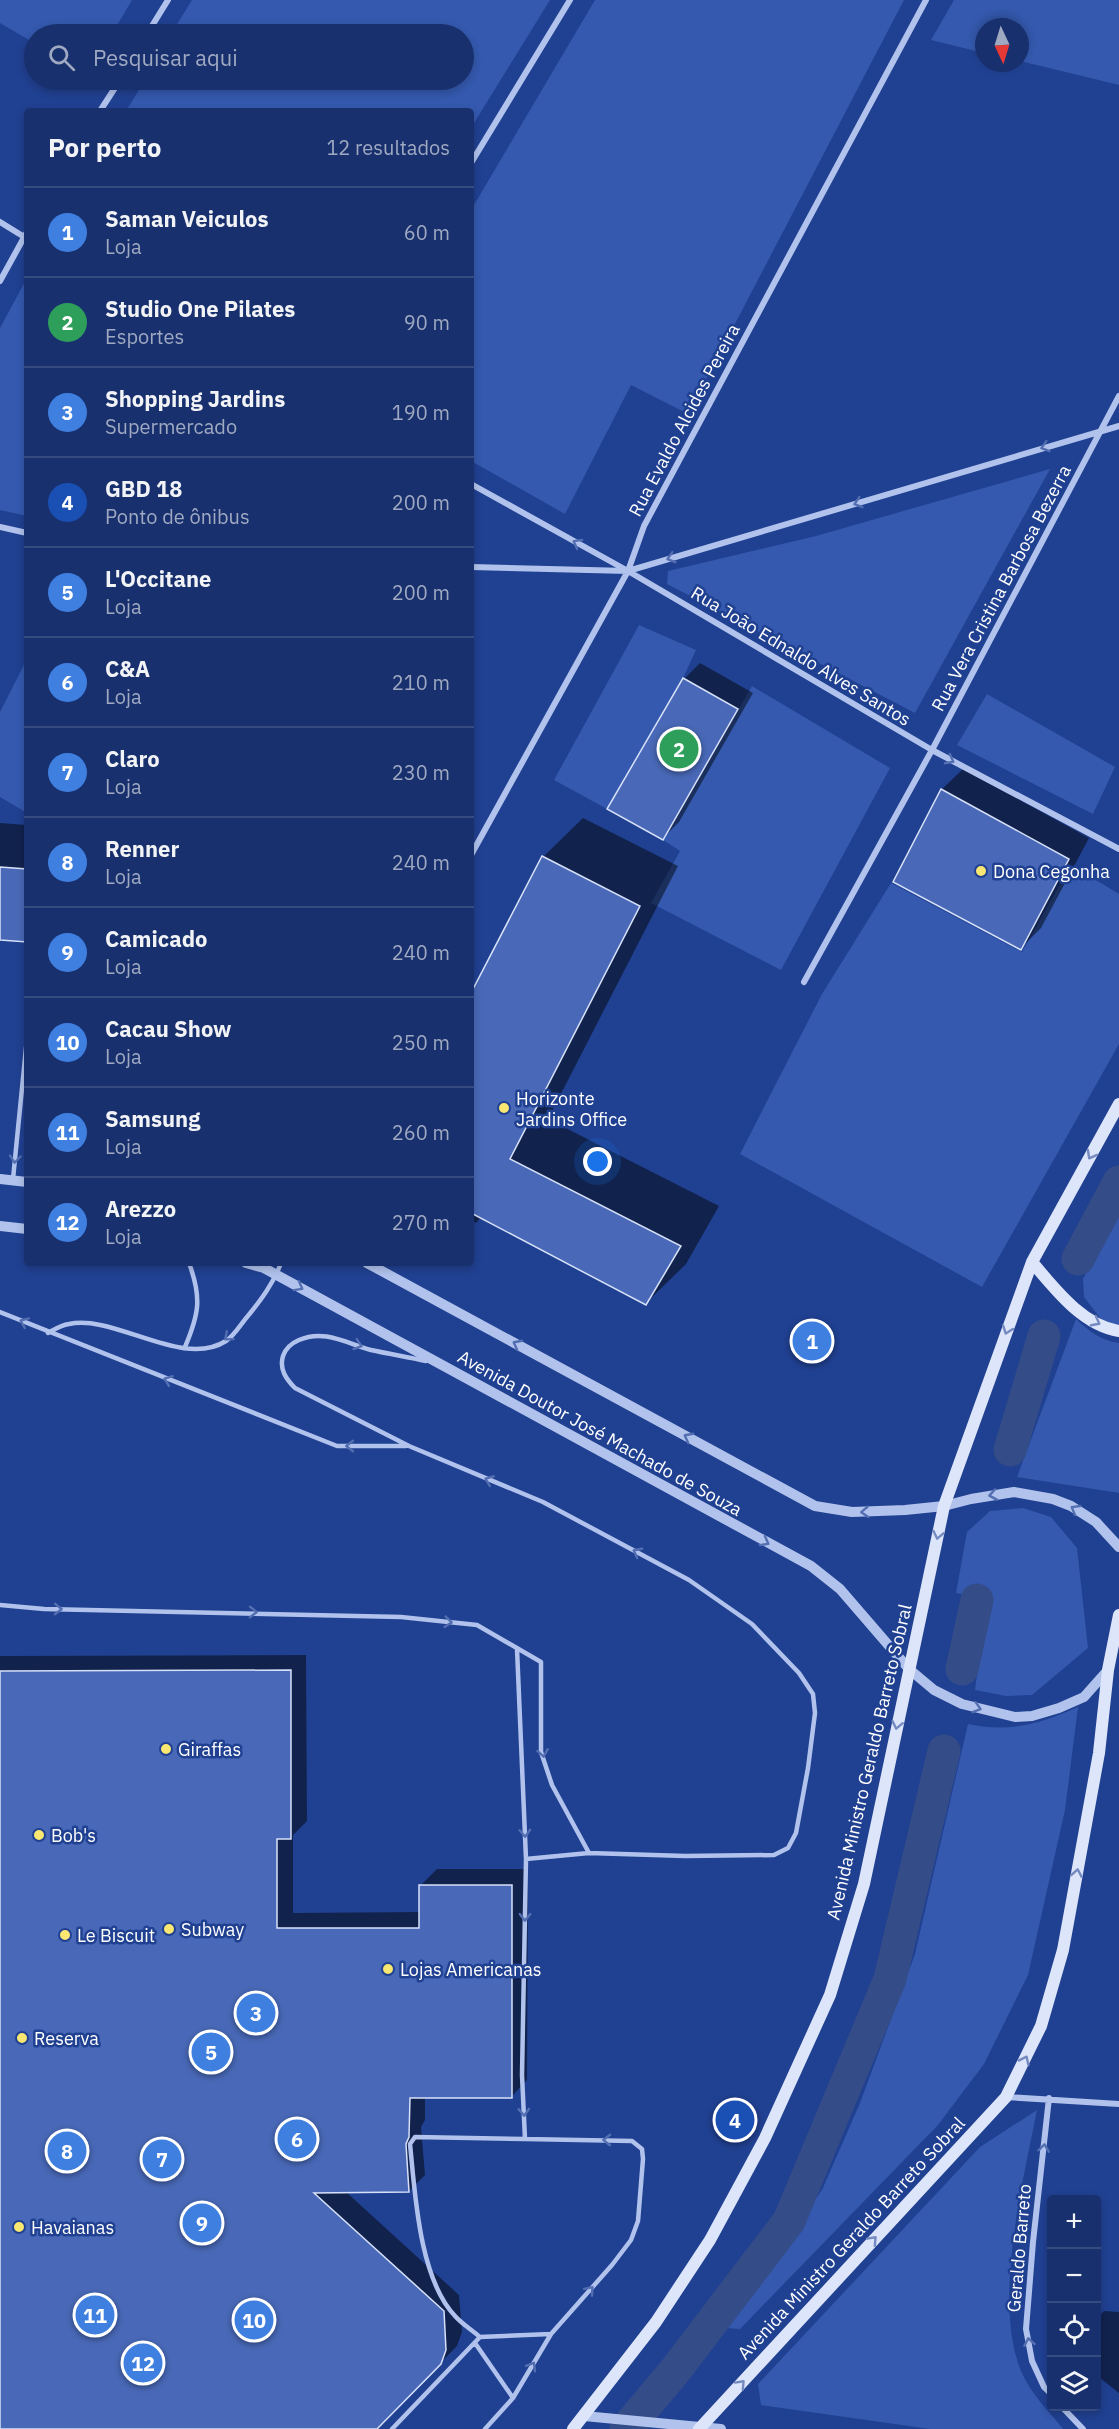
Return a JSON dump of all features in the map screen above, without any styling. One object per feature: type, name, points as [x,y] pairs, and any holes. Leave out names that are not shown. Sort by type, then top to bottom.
[{"type":"main road","name":"Avenida Ministro Geraldo Barreto Sobral","points":[[573,2429],[656,2322],[710,2240],[765,2138],[830,1995],[864,1884],[944,1506],[1032,1262],[1119,1104]]},
{"type":"main road","points":[[1032,1262],[1074,1308],[1099,1325],[1119,1331]]},
{"type":"main road","name":"Avenida Ministro Geraldo Barreto Sobral","points":[[700,2428],[1006,2097],[1041,2026],[1063,1950],[1099,1753],[1108,1670],[1119,1615]]},
{"type":"street","points":[[153,24],[168,0]]},
{"type":"street","points":[[474,158],[570,0]]},
{"type":"street","name":"Rua Evaldo Alcides Pereira","points":[[474,850],[628,571],[650,516],[926,0]]},
{"type":"street","points":[[102,108],[114,90]]},
{"type":"street","points":[[0,222],[24,235]]},
{"type":"street","points":[[0,281],[24,239]]},
{"type":"street","name":"Rua Vera Cristina Barbosa Bezerra","points":[[804,982],[932,750],[1119,396]]},
{"type":"street","points":[[474,567],[628,571],[1119,426]]},
{"type":"street","name":"Rua João Ednaldo Alves Santos","points":[[474,486],[628,571],[932,750],[1119,849]]},
{"type":"street","points":[[0,527],[24,532]]},
{"type":"street","points":[[0,1179],[24,1182]]},
{"type":"street","points":[[0,1226],[24,1228]]},
{"type":"street","name":"Avenida Doutor José Machado de Souza","points":[[257,1266],[811,1566],[840,1589],[909,1670],[934,1690],[962,1704],[1015,1718],[1032,1716],[1084,1697],[1108,1670]]},
{"type":"street","name":"Avenida Doutor José Machado de Souza","points":[[373,1266],[815,1506],[852,1512],[944,1506],[1014,1492],[1053,1499],[1071,1506],[1096,1522],[1119,1547]]},
{"type":"street","points":[[1006,2097],[1119,2104]]},
{"type":"street","name":"Geraldo Barreto","points":[[1047,2389],[1032,2361],[1026,2329],[1049,2098]]},
{"type":"street","points":[[1066,2411],[1083,2429]]},
{"type":"street","points":[[584,2416],[721,2429]]},
{"type":"lane","points":[[13,1181],[24,1069]]},
{"type":"lane","points":[[185,1347],[197,1318],[197,1283],[190,1266]]},
{"type":"lane","points":[[48,1333],[71,1323],[101,1326],[173,1347],[203,1349],[226,1341],[261,1300],[280,1266]]},
{"type":"lane","points":[[0,1312],[337,1446],[409,1446]]},
{"type":"lane","points":[[437,1363],[371,1350],[329,1336],[312,1335],[291,1344],[284,1355],[282,1366],[286,1379],[295,1388],[409,1446],[543,1502],[688,1580],[752,1624],[799,1673],[813,1694],[815,1713],[796,1833],[788,1848],[774,1855],[685,1856],[589,1853],[526,1859]]},
{"type":"lane","points":[[0,1605],[44,1609],[401,1617],[477,1625],[541,1662],[541,1752],[552,1785],[589,1853]]},
{"type":"lane","points":[[517,1649],[526,1859],[522,2075],[525,2139]]},
{"type":"lane","points":[[485,2429],[513,2398],[551,2334],[631,2240],[638,2221],[642,2149],[632,2141],[416,2137],[411,2140],[420,2234],[441,2294],[454,2315],[480,2337],[551,2334]]},
{"type":"lane","points":[[392,2429],[480,2337]]},
{"type":"lane","points":[[475,2343],[513,2398]]},
{"type":"shaded area","points":[[0,0],[132,0],[118,24],[24,24],[24,37],[0,23]]},
{"type":"shaded area","points":[[192,0],[550,0],[474,123],[474,108],[128,108],[139,90],[474,90],[474,24],[177,24]]},
{"type":"shaded area","points":[[595,0],[904,0],[688,414],[631,385],[565,514],[474,463],[474,205]]},
{"type":"shaded area","points":[[954,0],[1119,0],[1119,85],[1029,63],[1029,18],[975,18],[975,51],[931,40]]},
{"type":"shaded area","points":[[24,284],[24,515],[0,510],[0,328]]},
{"type":"shaded area","points":[[1050,469],[915,713],[667,584],[668,571],[816,536]]},
{"type":"shaded area","points":[[639,625],[696,650],[683,678],[607,809],[554,780]]},
{"type":"shaded area","points":[[24,665],[24,811],[0,797],[0,712]]},
{"type":"shaded area","points":[[752,686],[890,768],[781,970],[651,903],[680,851],[663,840]]},
{"type":"shaded area","points":[[987,694],[1115,767],[1093,814],[957,745]]},
{"type":"shaded area","points":[[1071,865],[1119,894],[1119,1044],[982,1287],[740,1154],[822,994],[891,883],[1022,952]]},
{"type":"shaded area","points":[[1119,1209],[1119,1328],[1100,1318],[1084,1297],[1083,1279]]},
{"type":"shaded area","points":[[1076,1319],[1096,1335],[1119,1343],[1119,1493],[1017,1477]]},
{"type":"shaded area","points":[[1023,1508],[1051,1517],[1077,1548],[1088,1648],[1032,1695],[1006,1696],[975,1690],[987,1598],[956,1593],[967,1532],[990,1511]]},
{"type":"shaded area","points":[[1078,1707],[1065,1810],[1028,1975],[984,2064],[938,2125],[740,2329],[724,2328],[822,2190],[860,2103],[915,1954],[968,1724],[997,1728],[1024,1725],[1051,1718]]},
{"type":"shaded area","points":[[1037,2110],[1017,2212],[1012,2251],[1009,2289],[1011,2326],[1017,2358],[1029,2386],[1063,2429],[930,2429],[761,2405],[758,2384],[980,2147]]},
{"type":"building","points":[[683,678],[738,709],[663,840],[607,809]]},
{"type":"building","name":"Dona Cegonha","points":[[941,789],[1069,859],[1021,950],[893,882]]},
{"type":"building","name":"Horizonte Jardins Office","points":[[542,856],[640,906],[510,1159],[681,1246],[646,1305],[474,1215],[474,987]]},
{"type":"building","points":[[0,867],[24,869],[24,942],[0,940]]},
{"type":"building","points":[[291,1670],[291,1839],[277,1839],[277,1928],[419,1928],[419,1885],[512,1885],[512,2098],[410,2098],[409,2137],[406,2144],[409,2192],[314,2193],[444,2311],[446,2350],[441,2364],[377,2429],[0,2429],[0,1671]]},
{"type":"waterway","points":[[1078,1259],[1119,1182]]},
{"type":"waterway","points":[[1010,1450],[1044,1336]]},
{"type":"waterway","points":[[962,1669],[977,1600]]},
{"type":"waterway","points":[[626,2429],[674,2372],[789,2221],[890,1979],[944,1751]]},
{"type":"place","name":"Studio One Pilates","points":[[679,749]]},
{"type":"place","name":"Dona Cegonha","points":[[981,871]]},
{"type":"place","name":"Horizonte Jardins Office","points":[[504,1108]]},
{"type":"place","name":"Saman Veiculos","points":[[812,1341]]},
{"type":"place","name":"Giraffas","points":[[166,1749]]},
{"type":"place","name":"Bob's","points":[[39,1835]]},
{"type":"place","name":"Subway","points":[[169,1929]]},
{"type":"place","name":"Le Biscuit","points":[[65,1935]]},
{"type":"place","name":"Lojas Americanas","points":[[388,1969]]},
{"type":"place","name":"Shopping Jardins","points":[[256,2013]]},
{"type":"place","name":"Reserva","points":[[22,2038]]},
{"type":"place","name":"L'Occitane","points":[[211,2052]]},
{"type":"place","name":"GBD 18","points":[[735,2120]]},
{"type":"place","name":"C&A","points":[[297,2139]]},
{"type":"place","name":"Renner","points":[[67,2151]]},
{"type":"place","name":"Claro","points":[[162,2159]]},
{"type":"place","name":"Camicado","points":[[202,2223]]},
{"type":"place","name":"Havaianas","points":[[19,2227]]},
{"type":"place","name":"Samsung","points":[[95,2315]]},
{"type":"place","name":"Cacau Show","points":[[254,2320]]},
{"type":"place","name":"Arezzo","points":[[143,2363]]}]
